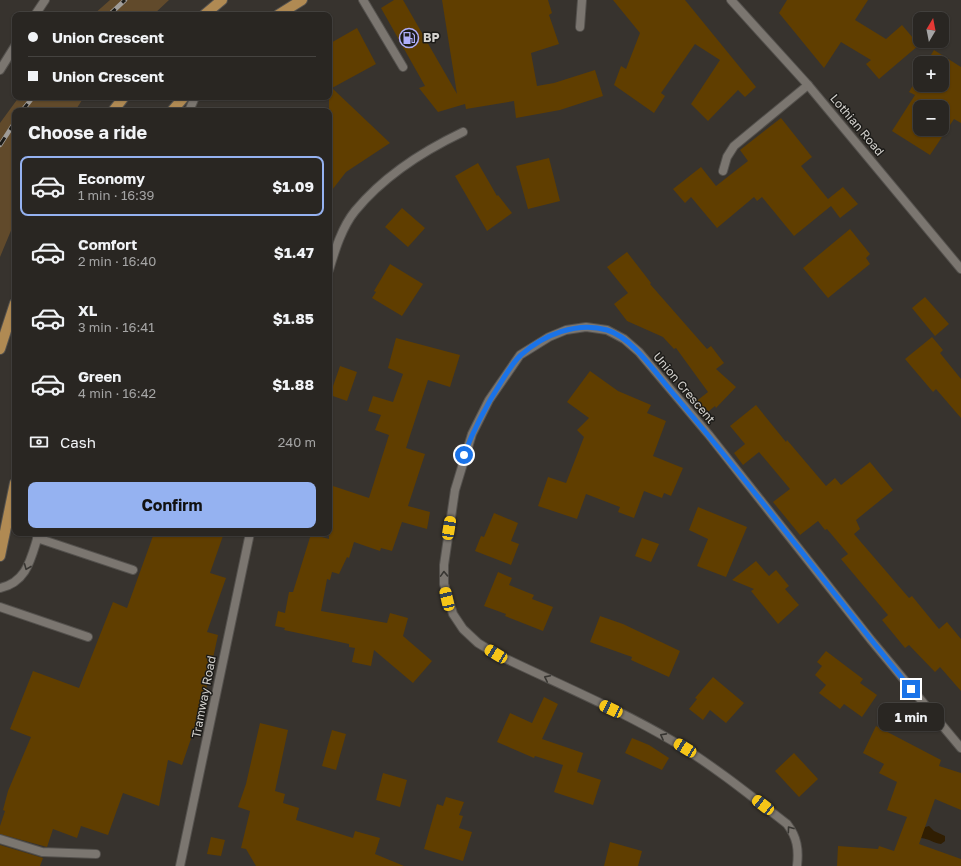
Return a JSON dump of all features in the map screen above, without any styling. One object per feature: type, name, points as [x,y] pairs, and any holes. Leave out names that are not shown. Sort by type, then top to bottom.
[{"type":"main road","points":[[208,12],[222,0]]},
{"type":"main road","points":[[283,12],[302,0]]},
{"type":"main road","points":[[115,108],[122,100]]},
{"type":"main road","points":[[175,108],[181,100]]},
{"type":"main road","points":[[0,349],[12,312]]},
{"type":"main road","points":[[0,556],[12,498]]},
{"type":"street","points":[[37,12],[44,0]]},
{"type":"street","points":[[364,0],[403,67]]},
{"type":"street","points":[[580,27],[582,0]]},
{"type":"street","name":"Lothian Road","points":[[731,0],[808,85],[961,269]]},
{"type":"street","points":[[0,70],[12,51]]},
{"type":"street","points":[[723,171],[727,157],[734,146],[808,85]]},
{"type":"street","points":[[332,262],[345,229],[355,212],[385,180],[440,143],[463,132]]},
{"type":"street","name":"Union Crescent","points":[[797,866],[797,842],[794,833],[787,824],[722,774],[675,742],[626,716],[496,654],[478,643],[463,629],[453,614],[444,584],[444,565],[455,490],[461,466],[472,434],[489,400],[511,367],[520,356],[532,346],[566,330],[586,327],[607,330],[624,339],[639,352],[709,435],[871,640],[961,748]]},
{"type":"street","points":[[0,588],[12,585],[25,572],[38,536],[133,570]]},
{"type":"street","name":"Tramway Road","points":[[180,866],[249,536]]},
{"type":"street","points":[[0,607],[88,637]]},
{"type":"street","points":[[0,839],[42,852],[96,854]]},
{"type":"shaded area","points":[[110,0],[169,0],[156,12],[96,12]]},
{"type":"shaded area","points":[[17,100],[82,100],[77,108],[12,108],[12,228],[0,257],[0,123]]},
{"type":"shaded area","points":[[929,826],[934,831],[945,836],[945,841],[941,844],[921,838],[921,831],[925,827]]},
{"type":"building","points":[[394,0],[403,0],[457,94],[442,0],[548,0],[552,13],[549,15],[559,44],[531,53],[537,86],[554,83],[595,70],[603,96],[560,110],[516,118],[514,101],[466,109],[465,104],[438,112],[419,88],[425,86],[381,8]]},
{"type":"building","points":[[613,0],[685,0],[756,87],[745,97],[738,90],[708,121],[691,104],[720,60],[695,44],[661,93],[665,96],[654,113],[614,85],[621,66],[626,69],[640,33]]},
{"type":"building","points":[[787,0],[868,0],[855,20],[886,39],[902,25],[913,38],[913,48],[915,48],[879,79],[866,64],[871,60],[841,42],[824,68],[779,13]]},
{"type":"building","points":[[357,28],[376,64],[332,88],[332,42]]},
{"type":"building","points":[[934,50],[944,56],[930,56]]},
{"type":"building","points":[[949,59],[961,67],[961,123],[954,119],[949,126],[949,100],[913,100],[913,136],[943,136],[930,155],[892,131],[915,95],[909,92],[913,85],[913,92],[949,92]]},
{"type":"building","points":[[332,88],[390,143],[346,172],[332,190],[332,108],[329,108],[329,100],[332,100]]},
{"type":"building","points":[[781,118],[812,157],[801,166],[828,199],[843,187],[858,204],[840,218],[831,206],[794,236],[762,197],[757,201],[754,197],[717,228],[691,197],[685,203],[673,189],[701,167],[716,186],[748,161],[740,150]]},
{"type":"building","points":[[549,158],[560,201],[528,209],[516,166]]},
{"type":"building","points":[[478,163],[497,196],[498,195],[512,213],[487,231],[455,176]]},
{"type":"building","points":[[402,208],[425,228],[408,247],[385,227]]},
{"type":"building","points":[[850,229],[870,254],[866,258],[870,264],[828,298],[803,268]]},
{"type":"building","points":[[627,252],[651,283],[650,284],[707,349],[711,346],[724,363],[716,369],[736,387],[716,408],[715,406],[704,415],[694,403],[708,392],[676,348],[674,349],[663,337],[627,321],[614,304],[628,293],[607,267]]},
{"type":"building","points":[[390,264],[423,284],[402,316],[372,298],[376,292],[374,291]]},
{"type":"building","points":[[925,297],[949,324],[935,336],[912,308]]},
{"type":"building","points":[[932,337],[943,350],[940,353],[961,379],[961,418],[936,389],[933,392],[905,359]]},
{"type":"building","points":[[396,338],[460,355],[450,387],[428,380],[406,448],[425,454],[408,506],[430,512],[427,529],[402,522],[392,551],[381,548],[380,551],[354,542],[349,558],[347,557],[339,574],[332,572],[330,580],[327,579],[321,611],[387,623],[390,613],[408,618],[403,636],[432,661],[413,683],[374,650],[371,666],[352,662],[355,648],[349,647],[349,644],[284,630],[285,628],[275,626],[278,611],[285,613],[289,592],[293,592],[310,536],[318,536],[329,539],[329,536],[332,536],[333,486],[369,498],[389,435],[375,430],[381,415],[368,411],[373,396],[393,402],[403,374],[388,368]]},
{"type":"building","points":[[340,366],[357,372],[347,401],[332,396],[332,389]]},
{"type":"building","points":[[590,371],[618,391],[651,405],[647,413],[666,421],[653,456],[683,468],[671,496],[664,493],[662,498],[644,491],[634,518],[618,512],[620,507],[586,494],[577,519],[538,506],[548,477],[566,483],[584,437],[577,430],[589,418],[567,402]]},
{"type":"building","points":[[756,405],[786,442],[787,440],[826,486],[835,478],[841,485],[870,462],[893,490],[856,520],[860,529],[854,534],[909,598],[912,596],[939,629],[947,622],[961,639],[961,691],[940,667],[935,672],[909,645],[905,648],[882,620],[888,615],[841,559],[848,554],[827,529],[825,530],[818,521],[800,535],[773,502],[790,489],[759,452],[743,465],[734,453],[745,444],[730,426]]},
{"type":"building","points":[[698,507],[747,527],[726,577],[697,566],[708,539],[689,530]]},
{"type":"building","points":[[494,513],[518,523],[511,541],[519,544],[511,565],[475,551],[481,536],[484,537]]},
{"type":"building","points":[[153,536],[223,536],[210,573],[226,578],[207,632],[218,635],[199,722],[197,721],[182,765],[168,760],[159,806],[123,793],[108,835],[81,826],[77,838],[53,829],[47,847],[0,834],[0,826],[5,811],[3,810],[8,791],[31,737],[10,729],[33,671],[79,688],[113,602],[127,608]]},
{"type":"building","points":[[642,538],[659,544],[651,562],[635,556]]},
{"type":"building","points":[[756,561],[769,576],[776,570],[789,586],[785,589],[799,605],[778,624],[751,591],[754,589],[732,580]]},
{"type":"building","points":[[498,572],[512,578],[509,585],[534,595],[532,599],[553,607],[543,631],[505,616],[506,614],[484,606]]},
{"type":"building","points":[[600,616],[623,624],[680,651],[669,677],[631,660],[632,657],[590,642]]},
{"type":"building","points":[[826,651],[863,679],[860,683],[877,695],[862,717],[844,704],[840,709],[819,693],[826,685],[815,675],[822,666],[817,662]]},
{"type":"building","points":[[713,677],[744,703],[726,723],[710,710],[703,720],[689,709],[697,699],[695,698]]},
{"type":"building","points":[[544,697],[558,704],[542,739],[583,753],[577,772],[601,780],[593,805],[554,792],[563,765],[535,756],[534,758],[497,742],[510,713],[532,723]]},
{"type":"building","points":[[260,723],[288,730],[275,791],[285,794],[283,803],[299,808],[296,820],[353,838],[355,831],[380,838],[375,854],[404,866],[256,866],[246,849],[241,848],[250,811],[238,807],[246,784]]},
{"type":"building","points":[[876,726],[941,760],[939,766],[961,773],[961,810],[935,799],[919,844],[961,859],[961,866],[837,866],[838,846],[878,849],[879,846],[894,851],[907,817],[887,810],[897,782],[879,773],[884,764],[863,753]]},
{"type":"building","points":[[332,730],[346,734],[336,770],[322,766]]},
{"type":"building","points":[[632,738],[649,745],[669,758],[662,770],[625,753]]},
{"type":"building","points":[[794,753],[818,779],[799,797],[775,771]]},
{"type":"building","points":[[383,773],[407,780],[400,807],[376,800]]},
{"type":"building","points":[[446,797],[464,802],[459,815],[463,816],[459,828],[472,832],[463,861],[424,849],[437,804],[443,806]]},
{"type":"building","points":[[211,837],[225,840],[221,856],[207,854]]},
{"type":"building","points":[[610,842],[642,851],[638,866],[604,866]]},
{"type":"building","points":[[0,845],[43,858],[40,866],[0,866]]},
{"type":"railway","points":[[112,12],[125,0]]},
{"type":"railway","points":[[24,108],[31,100]]},
{"type":"railway","points":[[0,145],[12,127]]},
{"type":"place","name":"BP","points":[[409,38]]},
{"type":"route","points":[[464,455],[472,434],[489,400],[520,356],[532,346],[566,330],[586,327],[607,330],[624,339],[639,352],[709,435],[911,689]]}]
